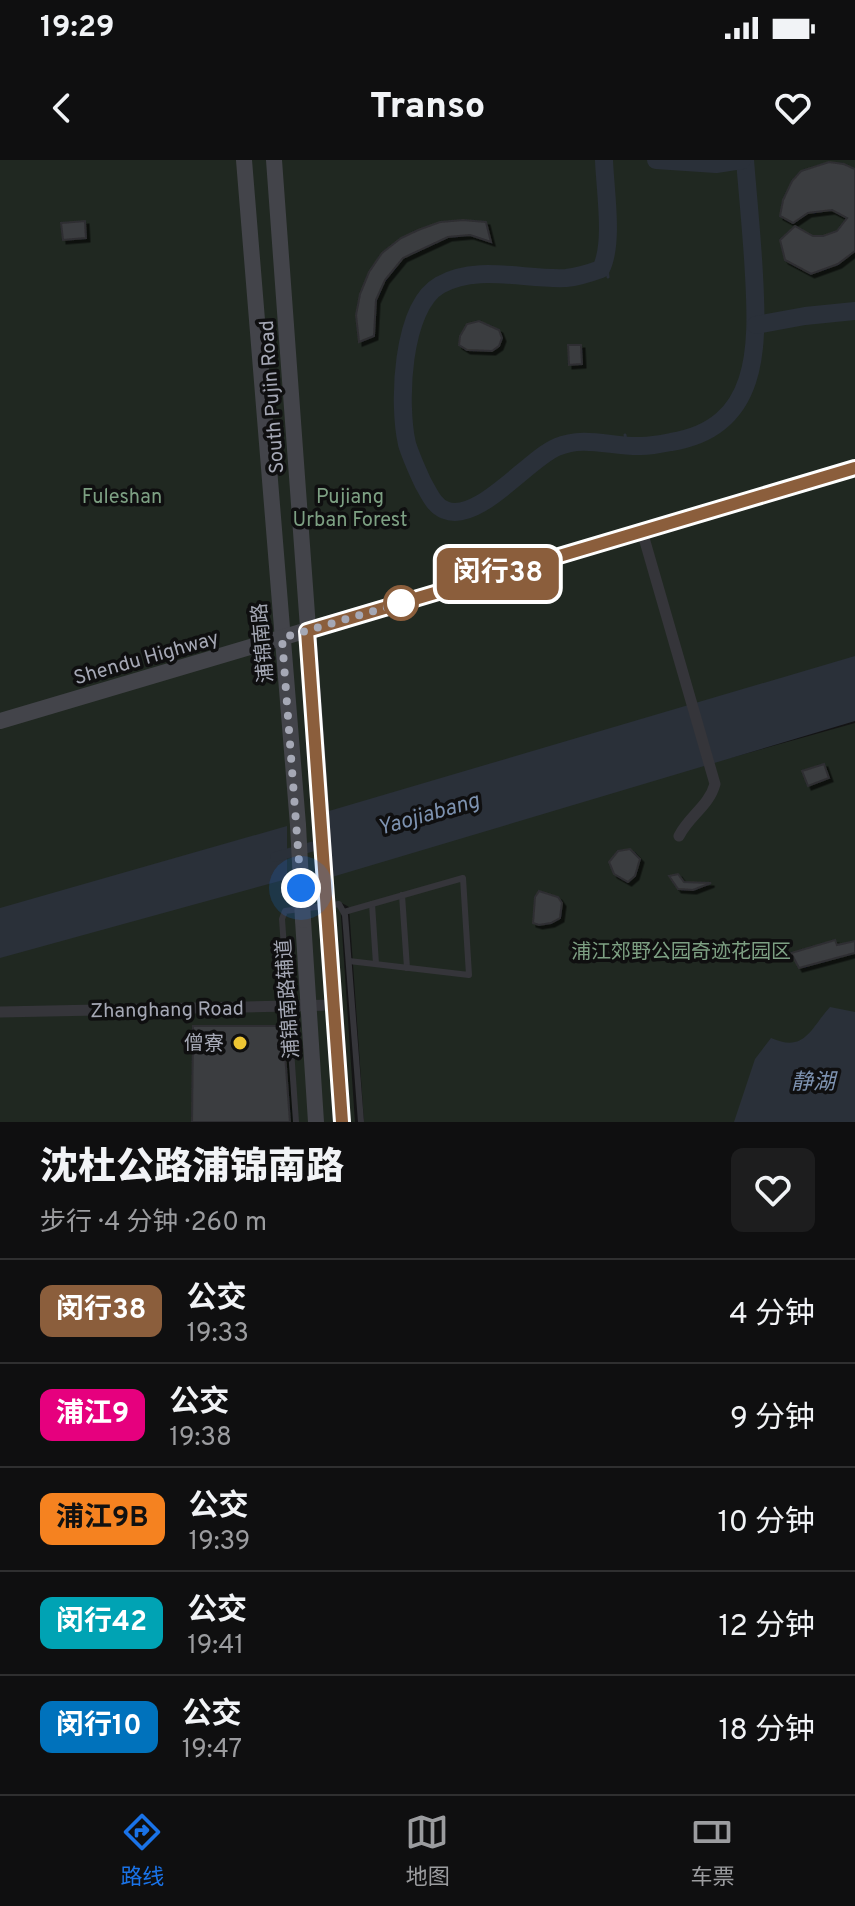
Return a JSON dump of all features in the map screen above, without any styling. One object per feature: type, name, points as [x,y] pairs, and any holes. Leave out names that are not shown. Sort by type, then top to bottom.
[{"type":"main road","name":"浦锦南路","points":[[244,160],[298,825],[316,1122]]},
{"type":"main road","name":"South Pujin Road","points":[[274,160],[321,807],[335,915],[334,1005],[342,1122]]},
{"type":"main road","name":"Shendu Highway","points":[[0,721],[855,468]]},
{"type":"street","points":[[642,531],[715,784],[702,809],[684,825],[679,836]]},
{"type":"street","name":"Zhanghang Road","points":[[0,1012],[334,1005]]},
{"type":"lane","points":[[349,961],[469,975],[463,878],[335,915],[349,961],[361,1122]]},
{"type":"lane","points":[[402,895],[407,968]]},
{"type":"lane","name":"浦锦南路辅道","points":[[296,1122],[282,919],[285,911],[339,904],[335,915]]},
{"type":"lane","points":[[372,904],[376,964]]},
{"type":"green space","name":"Pujiang Urban Forest","points":[[0,160],[855,160],[855,717],[730,758],[855,723],[855,1122],[364,1122],[349,907],[340,902],[355,1122],[0,1122]]},
{"type":"water","points":[[855,656],[855,721],[332,877],[329,811]]},
{"type":"water","points":[[287,826],[287,879],[0,958],[0,908]]},
{"type":"water","name":"静湖","points":[[830,1007],[855,1012],[855,1122],[734,1122],[755,1059],[771,1038],[782,1042],[799,1041]]},
{"type":"building","points":[[829,162],[855,169],[855,251],[838,264],[811,274],[785,260],[780,240],[795,226],[813,236],[823,236],[837,231],[847,218],[832,210],[808,213],[793,223],[780,216],[783,200],[801,171]]},
{"type":"building","points":[[85,221],[86,238],[63,240],[61,223]]},
{"type":"building","points":[[440,222],[486,222],[491,242],[470,235],[448,237],[403,258],[385,280],[376,300],[374,336],[359,342],[356,315],[360,294],[369,272],[382,253],[401,238],[418,230]]},
{"type":"building","points":[[479,321],[499,330],[502,338],[499,346],[492,351],[467,350],[459,345],[467,324]]},
{"type":"building","points":[[568,345],[581,345],[582,364],[569,365]]},
{"type":"building","points":[[824,764],[829,778],[808,786],[802,771]]},
{"type":"building","points":[[630,849],[640,859],[635,876],[628,882],[614,874],[609,862],[618,851]]},
{"type":"building","points":[[678,874],[684,882],[711,883],[693,890],[678,889],[669,876]]},
{"type":"building","points":[[539,891],[558,897],[562,903],[560,918],[551,923],[533,923],[535,897]]},
{"type":"building","points":[[835,940],[837,945],[855,941],[855,953],[799,968],[791,953]]},
{"type":"building","points":[[193,1026],[283,1026],[290,1122],[192,1122]]},
{"type":"waterway","points":[[604,160],[608,231],[601,269],[566,278],[470,275],[440,285],[427,297],[417,314],[410,335],[403,382],[404,427],[407,444],[423,483],[435,502],[445,510],[458,512],[472,508],[557,447],[577,442],[656,445],[700,434],[722,420],[737,402],[753,356],[755,302],[745,160]]},
{"type":"waterway","points":[[656,160],[716,164],[742,160]]},
{"type":"waterway","points":[[606,259],[608,277]]},
{"type":"waterway","points":[[756,325],[855,311]]},
{"type":"waterway","points":[[625,435],[627,445]]},
{"type":"waterway","name":"Yaojiabang","points":[[275,857],[325,843]]},
{"type":"bus line","name":"闵行38","points":[[342,1122],[307,631],[855,468]]},
{"type":"place","name":"僧寮","points":[[240,1043]]},
{"type":"route","points":[[301,888],[282,638],[401,603]]},
{"type":"park label","name":"Fuleshan","points":[[122,496]]},
{"type":"park label","name":"浦江郊野公园奇迹花园区","points":[[681,951]]}]
